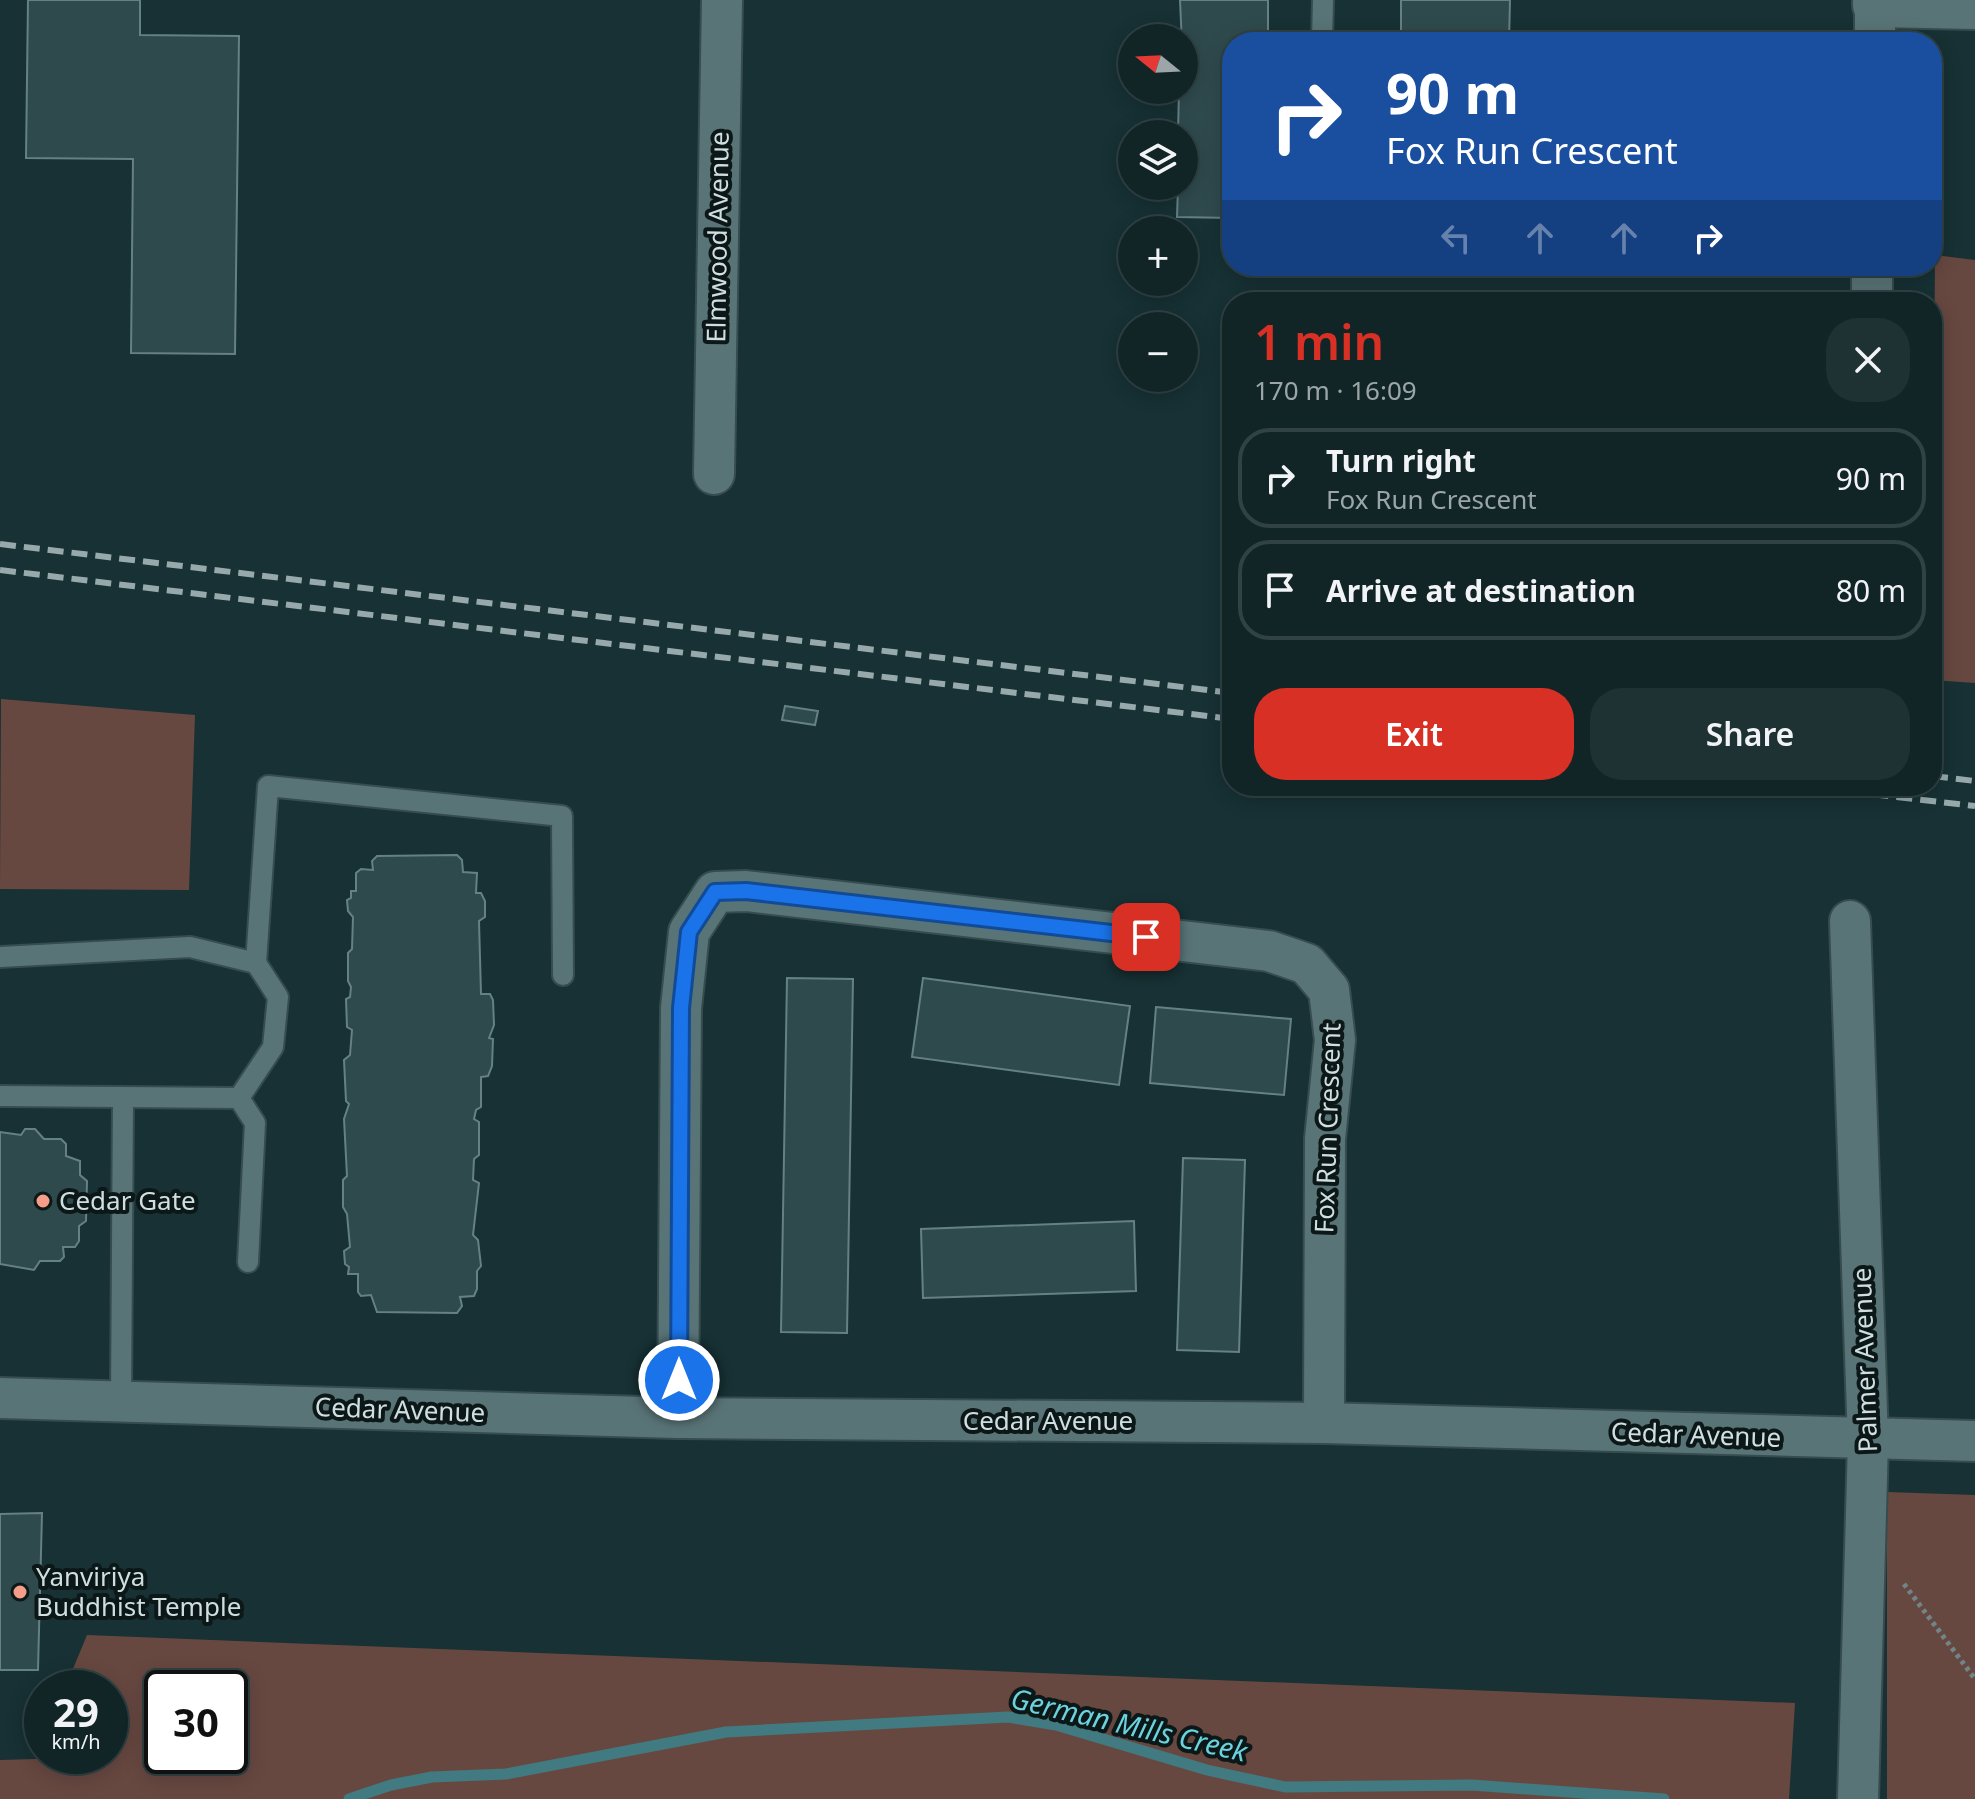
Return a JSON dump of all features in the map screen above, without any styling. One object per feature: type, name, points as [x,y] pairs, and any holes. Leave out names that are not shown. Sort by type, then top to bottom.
[{"type":"street","name":"Elmwood Avenue","points":[[714,474],[722,0]]},
{"type":"street","points":[[1875,16],[1975,7]]},
{"type":"street","name":"Fox Run Crescent","points":[[678,1418],[681,1008],[689,932],[715,892],[746,891],[1269,951],[1307,964],[1329,990],[1335,1040],[1325,1139],[1324,1423]]},
{"type":"street","name":"Palmer Avenue","points":[[1850,921],[1868,1441],[1858,1799]]},
{"type":"street","name":"Cedar Avenue","points":[[0,1398],[678,1418],[1324,1423],[1868,1441],[1975,1441]]},
{"type":"lane","points":[[1322,32],[1323,0]]},
{"type":"lane","points":[[239,1098],[273,1047],[278,997],[256,963],[268,786],[562,816],[563,975]]},
{"type":"lane","points":[[0,957],[190,947],[256,963]]},
{"type":"lane","points":[[0,1096],[239,1098]]},
{"type":"lane","points":[[121,1401],[123,1097]]},
{"type":"lane","points":[[239,1098],[255,1123],[248,1262]]},
{"type":"path","points":[[1900,1580],[1975,1679]]},
{"type":"shaded area","points":[[1942,256],[1975,260],[1975,683],[1942,681],[1942,292],[1935,292],[1935,276],[1942,276]]},
{"type":"shaded area","points":[[1,699],[195,715],[189,890],[0,889]]},
{"type":"shaded area","points":[[1887,1492],[1975,1495],[1975,1799],[1887,1799]]},
{"type":"shaded area","points":[[87,1635],[1795,1703],[1789,1799],[0,1799],[0,1760],[24,1759],[24,1774],[128,1774],[128,1670],[72,1670]]},
{"type":"building","points":[[28,0],[140,0],[140,35],[239,36],[235,354],[131,353],[133,159],[26,158]]},
{"type":"building","points":[[1180,0],[1268,0],[1268,32],[1222,32],[1222,218],[1177,216],[1178,200],[1198,200],[1198,120],[1178,120],[1179,104],[1198,104],[1198,24],[1181,24]]},
{"type":"building","points":[[1401,0],[1510,0],[1509,32],[1401,32]]},
{"type":"building","points":[[785,706],[818,711],[815,725],[782,720]]},
{"type":"building","points":[[457,855],[462,860],[463,872],[477,873],[476,893],[481,893],[485,901],[485,917],[479,921],[481,994],[490,994],[493,1000],[494,1025],[489,1038],[493,1039],[492,1066],[488,1076],[481,1077],[481,1107],[476,1110],[474,1119],[479,1122],[479,1155],[474,1159],[473,1180],[479,1183],[473,1235],[478,1240],[481,1266],[477,1271],[477,1289],[474,1296],[460,1297],[462,1306],[457,1313],[377,1312],[371,1295],[361,1296],[358,1292],[358,1274],[348,1274],[344,1251],[350,1247],[347,1214],[343,1207],[343,1180],[347,1176],[344,1119],[349,1104],[346,1101],[344,1060],[350,1055],[352,1030],[347,1027],[346,999],[350,997],[351,987],[348,981],[348,953],[352,949],[353,917],[348,911],[347,900],[351,898],[351,891],[356,891],[356,873],[361,869],[373,870],[372,861],[377,856]]},
{"type":"building","points":[[787,978],[853,979],[847,1333],[781,1332]]},
{"type":"building","points":[[923,978],[1130,1006],[1119,1085],[912,1057]]},
{"type":"building","points":[[1156,1007],[1291,1019],[1284,1095],[1150,1083]]},
{"type":"building","name":"Cedar Gate","points":[[25,1129],[35,1129],[44,1139],[61,1139],[66,1144],[66,1156],[80,1161],[80,1175],[87,1181],[86,1221],[79,1226],[79,1241],[75,1247],[63,1247],[64,1257],[60,1261],[40,1261],[34,1270],[0,1264],[0,1132],[21,1135]]},
{"type":"building","points":[[1183,1158],[1245,1160],[1239,1352],[1177,1350]]},
{"type":"building","points":[[1134,1221],[1136,1291],[923,1298],[921,1229]]},
{"type":"building","name":"Yanviriya Buddhist Temple","points":[[42,1513],[38,1670],[0,1670],[0,1514]]},
{"type":"waterway","name":"German Mills Creek","points":[[349,1799],[391,1785],[432,1777],[506,1774],[726,1732],[1008,1717],[1056,1725],[1207,1770],[1285,1787],[1472,1785],[1664,1799]]},
{"type":"railway","points":[[0,544],[1222,692]]},
{"type":"railway","points":[[0,570],[1222,718]]},
{"type":"railway","points":[[1942,777],[1975,781]]},
{"type":"railway","points":[[1888,796],[1975,806]]},
{"type":"place","name":"Cedar Gate","points":[[43,1201]]},
{"type":"place","name":"Yanviriya Buddhist Temple","points":[[20,1592]]},
{"type":"route","points":[[679,1380],[681,1008],[689,932],[715,892],[746,891],[1146,937]]}]
